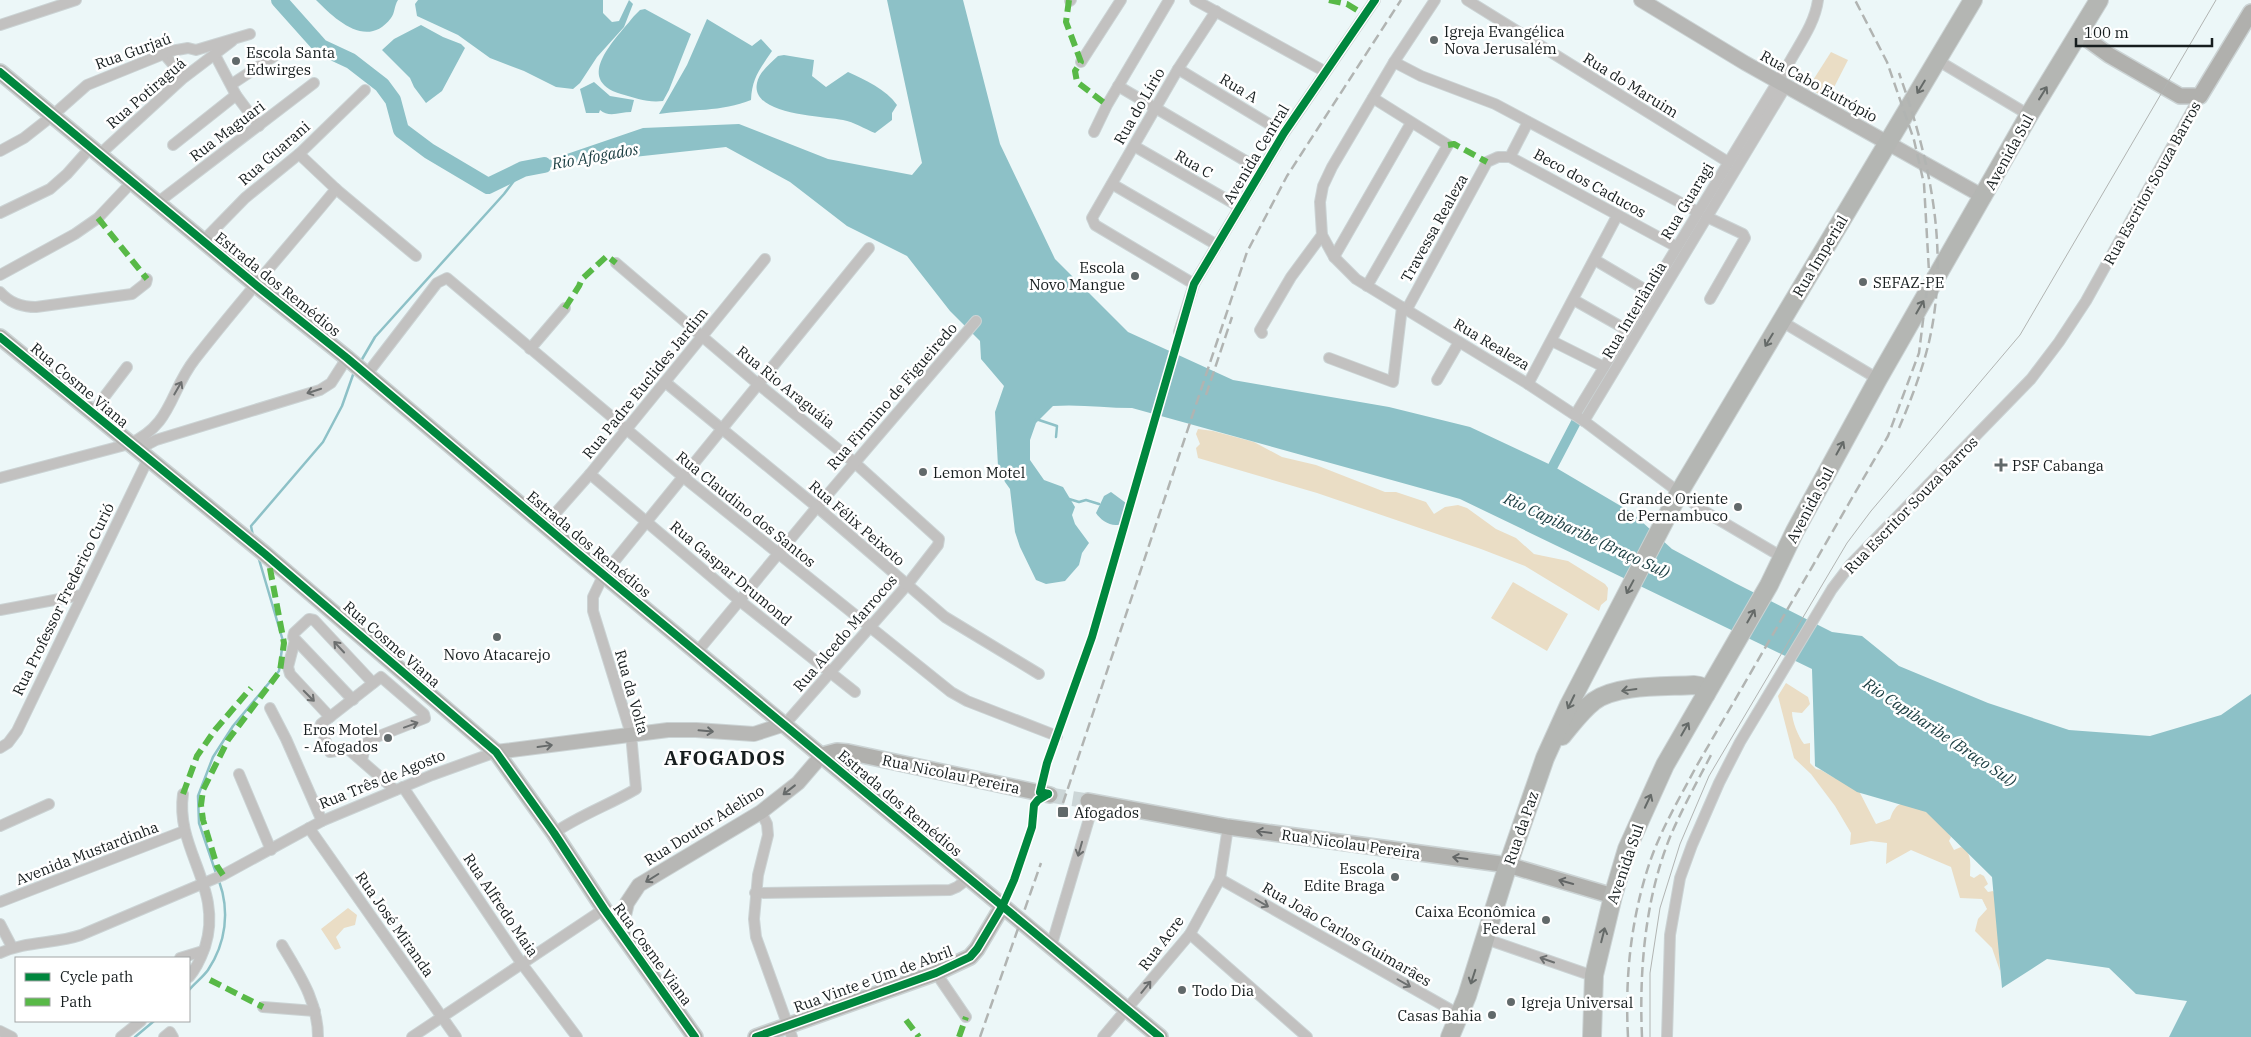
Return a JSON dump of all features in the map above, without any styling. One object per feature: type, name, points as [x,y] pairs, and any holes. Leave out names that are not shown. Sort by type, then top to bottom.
[{"type":"highway","name":"Rua Imperial","points":[[1609,627],[1680,491],[1973,0]]},
{"type":"highway","name":"Avenida Sul","points":[[1592,1037],[1594,976],[1613,896],[1627,849],[1661,773],[1769,585],[1782,557],[1878,379],[2029,115],[2086,38],[2099,0]]},
{"type":"highway","name":"Rua da Paz","points":[[1450,1037],[1460,1015],[1486,939],[1508,865],[1545,758],[1609,627]]},
{"type":"highway","points":[[1545,758],[1580,714],[1596,700],[1607,695],[1628,690],[1694,686],[1700,686],[1706,694]]},
{"type":"main road","name":"Rua Cabo Eutrópio","points":[[1643,1],[1782,83],[1984,196]]},
{"type":"main road","name":"Rua Escritor Souza Barros","points":[[2196,96],[2251,12]]},
{"type":"main road","points":[[2086,38],[2196,96]]},
{"type":"main road","name":"Estrada dos Remédios","points":[[0,72],[256,286],[350,360],[1002,907],[1160,1037]]},
{"type":"main road","name":"Rua Cosme Viana","points":[[0,337],[265,554],[496,752],[695,1037]]},
{"type":"main road","name":"Rua Três de Agosto","points":[[496,752],[631,734],[696,730],[754,734],[785,724]]},
{"type":"main road","name":"Rua Nicolau Pereira","points":[[822,755],[837,751],[848,752],[1050,795]]},
{"type":"main road","name":"Rua Doutor Adelino","points":[[620,932],[620,923],[627,903],[640,885],[761,812],[798,783],[822,755]]},
{"type":"main road","name":"Rua Nicolau Pereira","points":[[1091,801],[1228,827],[1508,865],[1613,896]]},
{"type":"main road","name":"Rua Vinte e Um de Abril","points":[[756,1037],[789,1031],[960,962],[974,953],[1002,907]]},
{"type":"street","points":[[0,25],[76,0]]},
{"type":"street","points":[[1081,62],[1121,0]]},
{"type":"street","points":[[1094,132],[1118,86],[1169,0]]},
{"type":"street","points":[[1195,0],[1324,71]]},
{"type":"street","name":"Avenida Central","points":[[1179,332],[1194,284],[1261,170],[1324,71],[1375,0]]},
{"type":"street","points":[[1367,286],[1448,144],[1372,98],[1436,0]]},
{"type":"street","name":"Rua do Maruim","points":[[1467,0],[1728,162]]},
{"type":"street","name":"Rua Guaragi","points":[[1579,418],[1604,367],[1649,292],[1677,247],[1702,215],[1728,162],[1782,83],[1816,14],[1818,0]]},
{"type":"street","name":"Rua do Lírio","points":[[1194,284],[1095,225],[1092,218],[1178,69],[1216,11]]},
{"type":"street","name":"Rua Gurjaú","points":[[0,152],[24,138],[87,85],[164,54],[188,48],[196,50],[250,34]]},
{"type":"street","name":"Rua Gurjaú","points":[[214,55],[235,38]]},
{"type":"street","points":[[232,84],[279,53]]},
{"type":"street","points":[[164,54],[184,77]]},
{"type":"street","points":[[214,55],[232,84],[236,95],[259,126]]},
{"type":"street","name":"Rua Potiraguá","points":[[0,213],[50,189],[184,77],[214,55]]},
{"type":"street","points":[[1937,60],[2029,115]]},
{"type":"street","points":[[1394,62],[1421,76],[1495,104],[1702,215],[1743,234],[1745,238],[1710,299]]},
{"type":"street","name":"Rua A","points":[[1178,69],[1284,133]]},
{"type":"street","name":"Rua Maguari","points":[[157,203],[314,83]]},
{"type":"street","name":"Rua Interlândia","points":[[1579,418],[1782,83]]},
{"type":"street","points":[[1118,86],[1261,170]]},
{"type":"street","name":"Rua Guarani","points":[[202,240],[244,198],[299,154],[365,90]]},
{"type":"street","points":[[172,145],[236,95]]},
{"type":"street","name":"Rua Escritor Souza Barros","points":[[1667,1037],[1670,936],[1680,878],[1718,783],[1832,590],[1869,544],[2031,379],[2059,342],[2086,302],[2196,96]]},
{"type":"street","name":"Rua Realeza","points":[[1372,98],[1323,186],[1320,202],[1322,235],[1334,257],[1356,279],[1528,384],[1579,418],[1680,491],[1704,511],[1782,557]]},
{"type":"street","points":[[1510,156],[1528,122]]},
{"type":"street","points":[[1334,257],[1411,123]]},
{"type":"street","name":"Rua C","points":[[1134,146],[1240,207]]},
{"type":"street","points":[[299,154],[336,189],[416,256]]},
{"type":"street","name":"Beco dos Caducos","points":[[1487,162],[1498,157],[1510,156],[1677,247]]},
{"type":"street","name":"Travessa Realeza","points":[[1329,358],[1393,382],[1395,377],[1397,339],[1405,308],[1487,162]]},
{"type":"street","points":[[0,275],[75,234],[98,218],[131,182]]},
{"type":"street","points":[[1112,184],[1217,245]]},
{"type":"street","points":[[155,435],[193,361],[336,189]]},
{"type":"street","points":[[1528,384],[1617,216]]},
{"type":"street","points":[[1262,332],[1260,330],[1291,277],[1322,235]]},
{"type":"street","name":"Rua da Volta","points":[[554,833],[578,818],[611,804],[636,789],[631,734],[593,611],[593,597],[604,574],[869,248]]},
{"type":"street","name":"Rua Padre Euclides Jardim","points":[[545,525],[590,474],[765,259]]},
{"type":"street","points":[[1595,260],[1649,292]]},
{"type":"street","name":"Rua Rio Araguáia","points":[[616,263],[758,384],[855,463],[936,535]]},
{"type":"street","points":[[0,292],[16,304],[24,307],[36,307],[132,294],[146,283],[147,278]]},
{"type":"street","name":"Rua Claudino dos Santos","points":[[366,374],[437,283],[447,278],[682,476],[951,692],[967,701],[1057,736]]},
{"type":"street","points":[[1574,300],[1627,330]]},
{"type":"street","points":[[530,349],[566,308]]},
{"type":"street","name":"Rua Firmino de Figueiredo","points":[[697,652],[817,507],[976,321]]},
{"type":"street","points":[[1781,321],[1878,379]]},
{"type":"street","points":[[1552,341],[1604,367]]},
{"type":"street","points":[[1437,380],[1459,342]]},
{"type":"street","points":[[0,478],[138,451],[145,437],[320,390],[331,383],[350,360]]},
{"type":"street","points":[[92,413],[127,367]]},
{"type":"street","name":"Rua Félix Peixoto","points":[[665,382],[817,507],[946,617],[1039,674]]},
{"type":"street","name":"Rua Professor Frederico Curió","points":[[0,748],[8,743],[17,731],[81,595],[138,451]]},
{"type":"street","name":"Rua Gaspar Drumond","points":[[590,474],[740,600],[855,692]]},
{"type":"street","name":"Rua Alcedo Marrocos","points":[[785,724],[907,585],[938,545],[939,539],[936,535]]},
{"type":"street","points":[[0,610],[81,595]]},
{"type":"street","points":[[362,760],[365,745],[369,740],[421,721],[425,716],[381,677],[330,717],[290,674],[288,667],[295,640],[294,633],[309,619],[314,620],[373,682]]},
{"type":"street","points":[[295,640],[352,700]]},
{"type":"street","points":[[270,708],[286,739],[322,821]]},
{"type":"street","name":"Rua Alfredo Maia","points":[[330,717],[320,728],[329,751],[332,753],[348,749],[399,789],[522,964],[577,1037]]},
{"type":"street","name":"Rua Três de Agosto","points":[[0,953],[12,947],[69,939],[223,875],[322,821],[496,752]]},
{"type":"street","points":[[239,774],[271,850]]},
{"type":"street","points":[[183,794],[181,805],[184,831],[206,882],[211,920],[203,951],[194,972],[190,976]]},
{"type":"street","points":[[1051,947],[1091,801]]},
{"type":"street","points":[[0,826],[49,804]]},
{"type":"street","points":[[761,812],[767,824],[768,835],[755,893],[754,919],[756,937],[789,1031]]},
{"type":"street","name":"Rua Acre","points":[[1103,1037],[1190,934],[1220,879],[1228,827]]},
{"type":"street","name":"Rua José Miranda","points":[[309,828],[456,1037]]},
{"type":"street","name":"Avenida Mustardinha","points":[[0,902],[184,831]]},
{"type":"street","points":[[755,893],[950,890],[969,878]]},
{"type":"street","name":"Rua João Carlos Guimarães","points":[[1220,879],[1460,1015]]},
{"type":"street","points":[[412,1037],[604,909]]},
{"type":"street","points":[[0,924],[12,947]]},
{"type":"street","points":[[1190,934],[1307,1037]]},
{"type":"street","points":[[1486,939],[1594,976]]},
{"type":"street","points":[[282,945],[305,983],[314,1011],[318,1037]]},
{"type":"street","points":[[183,957],[203,951]]},
{"type":"street","points":[[936,973],[966,1017]]},
{"type":"street","points":[[263,1007],[314,1011]]},
{"type":"street","points":[[121,1037],[140,1022]]},
{"type":"street","points":[[0,1031],[12,1037]]},
{"type":"shaded area","points":[[1831,52],[1848,60],[1828,99],[1808,88]]},
{"type":"shaded area","points":[[1198,429],[1254,442],[1282,457],[1316,465],[1385,492],[1396,492],[1426,502],[1434,514],[1445,507],[1458,505],[1467,508],[1496,529],[1516,538],[1534,554],[1568,561],[1605,584],[1608,588],[1607,600],[1601,605],[1599,611],[1525,566],[1481,549],[1317,493],[1198,458],[1196,448],[1200,444],[1196,434]]},
{"type":"shaded area","points":[[1513,582],[1568,614],[1547,651],[1491,618]]},
{"type":"shaded area","points":[[1786,683],[1808,697],[1810,704],[1802,713],[1792,712],[1792,716],[1804,744],[1810,743],[1810,763],[1816,769],[1861,787],[1860,793],[1876,824],[1890,819],[1898,805],[1922,802],[1951,837],[1949,841],[1954,850],[1961,847],[1965,850],[1970,860],[1970,876],[1974,878],[1980,874],[1984,876],[1988,884],[1984,887],[1988,892],[1993,891],[1996,896],[2000,971],[1992,948],[1975,931],[1978,919],[1987,909],[1982,899],[1960,898],[1951,867],[1911,850],[1886,864],[1887,843],[1871,841],[1850,845],[1851,833],[1835,806],[1811,774],[1794,758],[1778,696]]},
{"type":"shaded area","points":[[348,908],[357,915],[355,925],[344,928],[336,937],[341,948],[335,950],[321,929]]},
{"type":"water","points":[[316,0],[398,0],[391,18],[382,27],[372,31],[362,31],[342,22]]},
{"type":"water","points":[[418,0],[603,0],[603,13],[612,22],[619,21],[629,0],[633,4],[624,27],[597,57],[580,83],[573,89],[556,87],[524,71],[490,58],[458,35],[417,16],[415,4]]},
{"type":"water","name":"Rio Capibaribe (Braço Sul)","points":[[887,0],[963,0],[1000,144],[1055,259],[1128,332],[1233,380],[1389,407],[1470,427],[1553,466],[1631,512],[1672,549],[1832,632],[1862,636],[1899,666],[1988,703],[2069,730],[2150,736],[2221,715],[2251,694],[2251,1037],[2169,1037],[2187,1001],[2136,994],[2109,968],[2047,959],[2002,988],[1992,877],[1926,812],[1857,792],[1815,766],[1812,669],[1460,499],[1132,408],[1073,405],[1053,406],[1036,423],[1030,440],[1030,460],[1044,480],[1063,487],[1075,507],[1072,515],[1075,524],[1089,543],[1082,553],[1079,565],[1065,581],[1046,584],[1036,580],[1015,532],[1010,489],[998,466],[995,412],[1004,386],[981,359],[980,341],[950,311],[907,256],[847,226],[790,182],[726,147],[523,169],[643,128],[739,124],[828,159],[912,175],[922,163]]},
{"type":"water","points":[[645,9],[691,34],[663,101],[647,101],[621,94],[607,87],[600,79],[599,69],[609,46],[634,16],[640,10]]},
{"type":"water","points":[[707,19],[752,46],[761,39],[772,51],[755,80],[751,100],[729,107],[659,114],[687,65]]},
{"type":"water","points":[[421,25],[461,44],[465,48],[442,91],[426,103],[410,78],[382,50],[394,39]]},
{"type":"water","points":[[784,55],[814,60],[812,76],[826,87],[848,72],[875,86],[887,94],[897,105],[892,113],[892,120],[875,133],[847,121],[790,112],[765,102],[758,94],[758,79],[778,56]]},
{"type":"water","points":[[594,82],[610,96],[634,100],[631,112],[607,114],[600,110],[599,113],[586,113],[580,89]]},
{"type":"water","points":[[1111,492],[1130,506],[1124,522],[1117,525],[1108,524],[1096,513],[1104,496]]},
{"type":"waterway","name":"Rio Afogados","points":[[279,0],[321,47],[351,61],[382,85],[393,100],[401,130],[429,151],[488,186],[523,169],[544,165]]},
{"type":"waterway","points":[[361,361],[375,337],[504,194],[523,169]]},
{"type":"waterway","points":[[253,536],[251,526],[323,442],[342,406],[354,372]]},
{"type":"waterway","points":[[1036,419],[1057,426],[1056,437]]},
{"type":"waterway","points":[[1553,466],[1576,422]]},
{"type":"waterway","points":[[1069,499],[1079,502],[1086,500],[1099,504]]},
{"type":"waterway","points":[[217,876],[199,823],[198,796],[213,757],[233,726],[279,671],[283,641],[258,556]]},
{"type":"waterway","points":[[190,989],[208,970],[219,949],[222,938],[225,915],[219,881]]},
{"type":"waterway","points":[[135,1037],[153,1022]]},
{"type":"tunnel","points":[[1050,795],[1088,801]]},
{"type":"tram line","points":[[1650,1037],[1650,973],[1660,908],[1680,844],[1709,776],[1847,543],[1871,511],[2020,335],[2216,0]]},
{"type":"railway","points":[[1063,803],[1247,252],[1287,176],[1401,0]]},
{"type":"railway","points":[[1628,1037],[1627,996],[1632,934],[1646,874],[1656,846],[1696,767],[1888,436],[1919,353],[1929,272],[1924,184],[1914,140],[1887,62],[1855,0]]},
{"type":"railway","points":[[1899,73],[1920,139],[1928,172],[1934,206],[1938,273],[1935,308],[1929,342],[1916,385],[1899,428]]},
{"type":"railway","points":[[1206,395],[1232,317]]},
{"type":"railway","points":[[1642,1037],[1643,961],[1649,910],[1655,885],[1670,837],[1711,755]]},
{"type":"railway","points":[[980,1037],[1041,863]]},
{"type":"marked path","points":[[1069,0],[1066,22],[1081,62],[1075,71],[1077,82],[1107,105]]},
{"type":"marked path","points":[[1329,0],[1347,4],[1365,15]]},
{"type":"marked path","points":[[1448,145],[1454,144],[1487,162]]},
{"type":"marked path","points":[[98,218],[147,279]]},
{"type":"marked path","points":[[565,308],[582,279],[607,256],[616,263]]},
{"type":"marked path","points":[[223,875],[217,866],[203,820],[201,805],[203,790],[228,740],[280,671],[284,643],[268,558]]},
{"type":"marked path","points":[[183,794],[197,756],[215,730],[251,688]]},
{"type":"marked path","points":[[210,980],[263,1007]]},
{"type":"marked path","points":[[959,1037],[966,1017]]},
{"type":"marked path","points":[[906,1020],[919,1037]]},
{"type":"cycle path","points":[[1048,794],[1040,792],[1047,763],[1092,637],[1194,284],[1284,133],[1375,0]]},
{"type":"cycle path","points":[[0,72],[256,285],[347,358],[575,551],[1160,1037]]},
{"type":"cycle path","points":[[0,337],[265,554],[496,752],[695,1037]]},
{"type":"cycle path","points":[[756,1037],[936,973],[970,957],[977,949],[1002,907],[1014,880],[1032,827],[1034,805],[1048,794]]},
{"type":"place","name":"Igreja Evangélica Nova Jerusalém","points":[[1434,40]]},
{"type":"place","name":"Escola Santa Edwirges","points":[[236,61]]},
{"type":"place","name":"Escola Novo Mangue","points":[[1135,276]]},
{"type":"place","name":"SEFAZ-PE","points":[[1863,282]]},
{"type":"place","name":"PSF Cabanga","points":[[2001,465]]},
{"type":"place","name":"Lemon Motel","points":[[923,472]]},
{"type":"place","name":"Grande Oriente de Pernambuco","points":[[1738,507]]},
{"type":"place","name":"Novo Atacarejo","points":[[497,637]]},
{"type":"place","name":"Eros Motel - Afogados","points":[[388,738]]},
{"type":"place","name":"Afogados","points":[[1063,812]]},
{"type":"place","name":"Escola Edite Braga","points":[[1395,877]]},
{"type":"place","name":"Caixa Econômica Federal","points":[[1546,920]]},
{"type":"place","name":"Todo Dia","points":[[1182,990]]},
{"type":"place","name":"Igreja Universal","points":[[1511,1002]]},
{"type":"place","name":"Casas Bahia","points":[[1492,1015]]},
{"type":"district","name":"AFOGADOS","points":[[725,757]]}]
